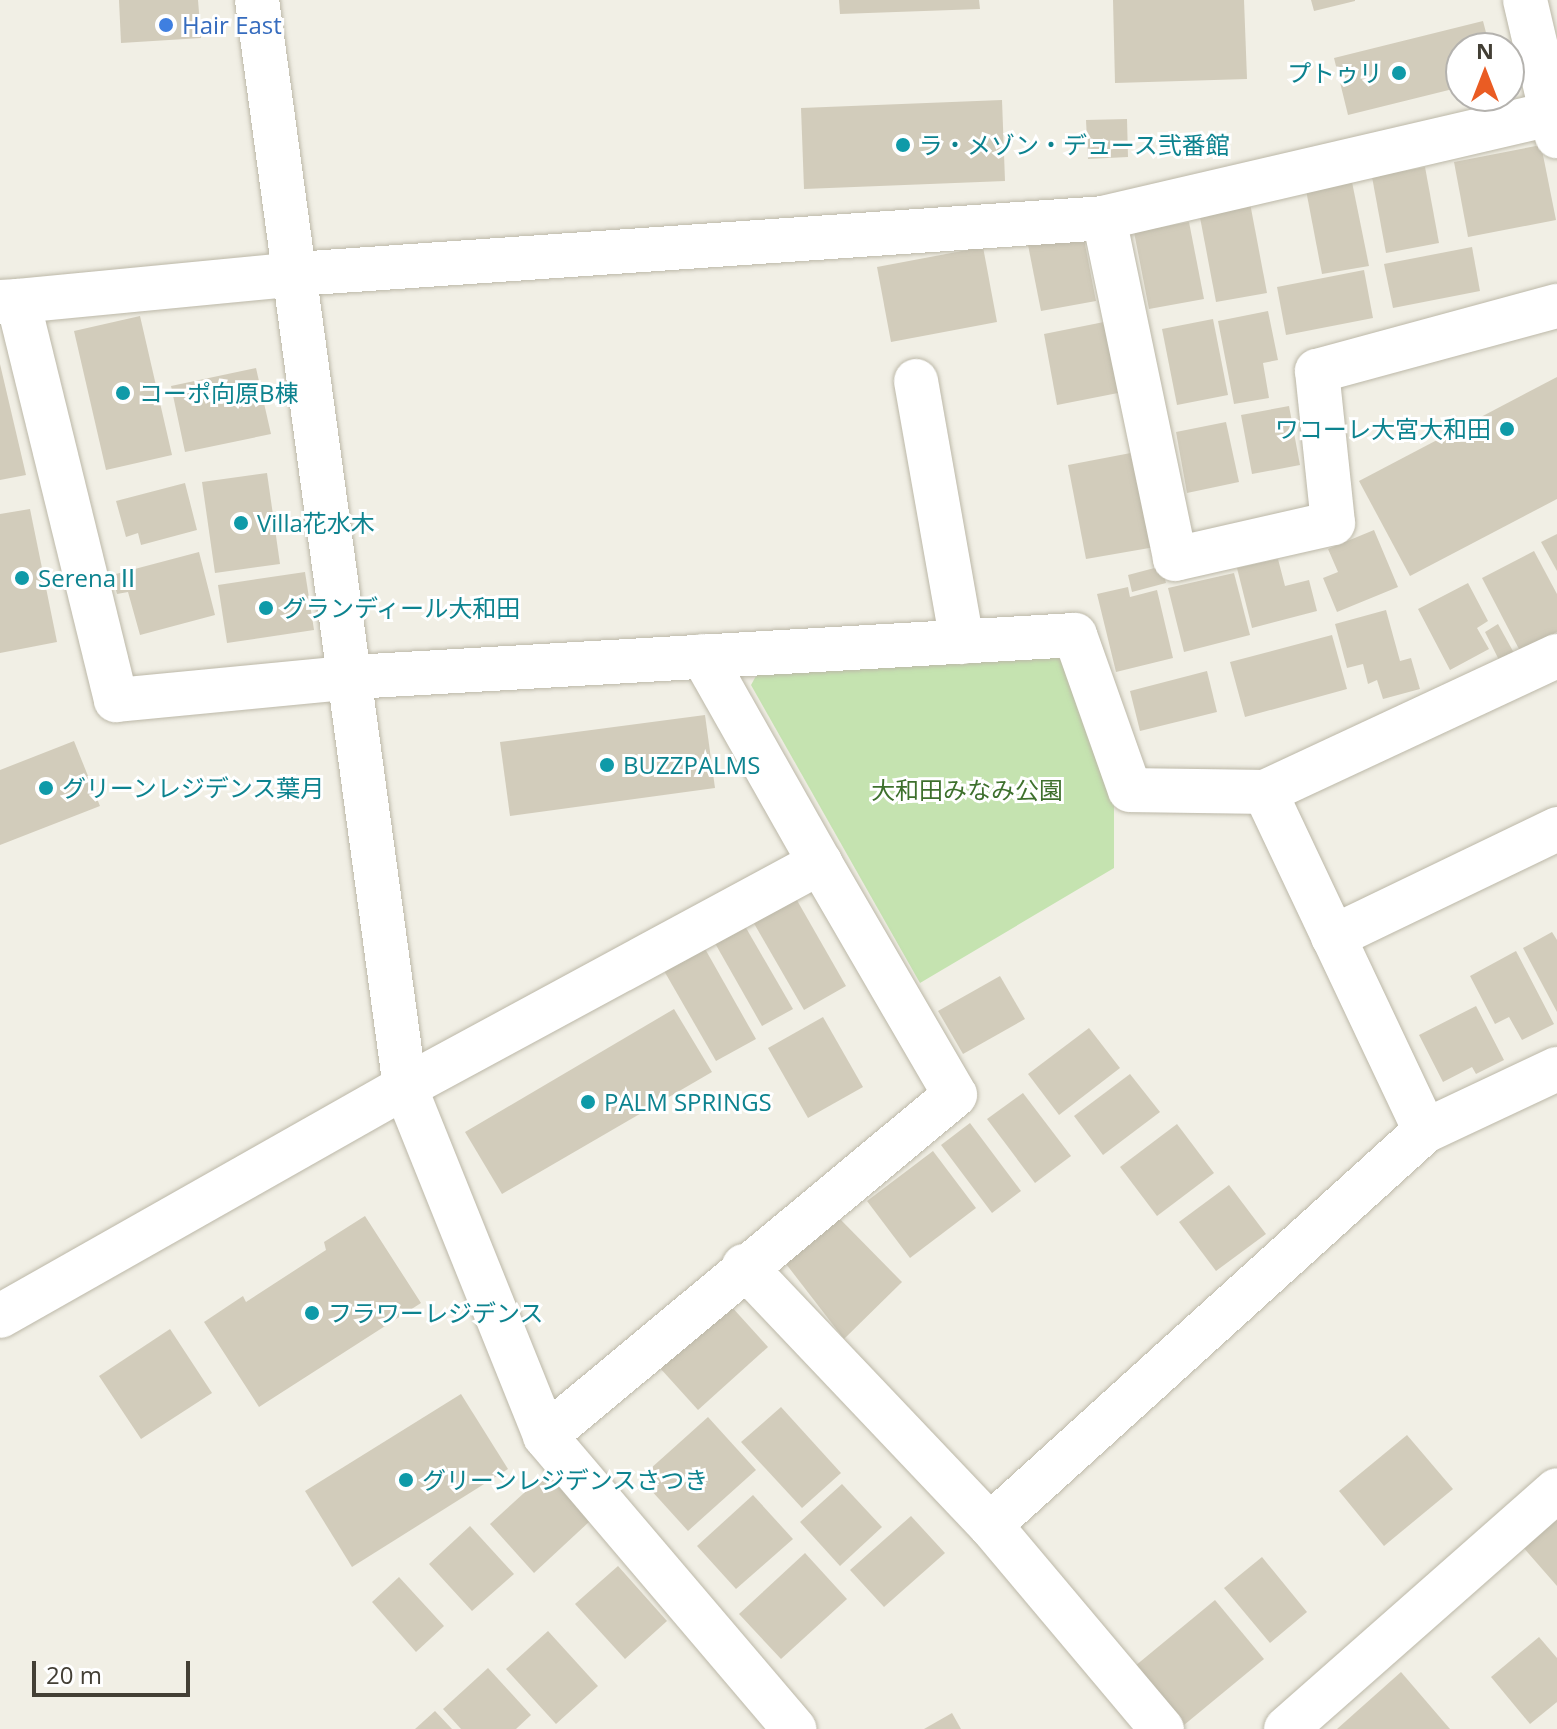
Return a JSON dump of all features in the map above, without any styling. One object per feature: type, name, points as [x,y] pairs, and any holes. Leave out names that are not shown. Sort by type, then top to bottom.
[{"type":"street","points":[[257,0],[353,677],[405,1087],[545,1436],[794,1729]]},
{"type":"street","points":[[1525,0],[1554,125],[1104,218],[296,274],[9,301],[116,700],[353,677],[1075,635],[1130,790],[1265,792],[1557,656]]},
{"type":"street","points":[[1104,218],[1175,559],[1333,523],[1317,371],[1557,306]]},
{"type":"street","points":[[916,381],[962,642]]},
{"type":"street","points":[[545,1436],[744,1266],[955,1095],[703,656]]},
{"type":"street","points":[[1265,792],[1425,1131]]},
{"type":"street","points":[[1333,937],[1557,829]]},
{"type":"street","points":[[0,1316],[405,1087],[820,863]]},
{"type":"street","points":[[990,1525],[1425,1131],[1557,1069]]},
{"type":"street","points":[[744,1266],[990,1525],[1162,1729]]},
{"type":"street","points":[[1286,1729],[1557,1490]]},
{"type":"green space","name":"大和田みなみ公園","points":[[1066,656],[1114,802],[1114,868],[920,983],[751,685],[761,667]]},
{"type":"building","points":[[119,0],[198,0],[201,38],[121,43]]},
{"type":"building","points":[[839,0],[979,0],[980,9],[840,14]]},
{"type":"building","points":[[1113,0],[1244,0],[1247,79],[1115,83]]},
{"type":"building","points":[[1311,0],[1355,0],[1355,1],[1314,11]]},
{"type":"building","name":"プトゥリ","points":[[1483,21],[1486,32],[1445,32],[1445,91],[1348,115],[1334,58]]},
{"type":"building","name":"ラ・メゾン・デュース弐番館","points":[[1002,100],[1005,181],[804,189],[801,108]]},
{"type":"building","points":[[1127,119],[1128,157],[1088,159],[1086,120]]},
{"type":"building","points":[[1541,145],[1556,220],[1468,237],[1454,162]]},
{"type":"building","points":[[1425,167],[1439,243],[1386,253],[1372,177]]},
{"type":"building","points":[[1352,182],[1369,266],[1322,274],[1306,190]]},
{"type":"building","points":[[1250,203],[1267,293],[1216,302],[1199,212]]},
{"type":"building","points":[[1189,222],[1204,299],[1149,309],[1134,232]]},
{"type":"building","points":[[1083,234],[1096,301],[1041,311],[1028,245]]},
{"type":"building","points":[[983,247],[997,322],[891,342],[877,267]]},
{"type":"building","points":[[1472,247],[1480,291],[1393,308],[1384,264]]},
{"type":"building","points":[[1364,270],[1373,318],[1286,335],[1277,287]]},
{"type":"building","points":[[1268,311],[1278,360],[1263,363],[1269,398],[1234,404],[1218,321]]},
{"type":"building","name":"コーポ向原B棟","points":[[140,316],[172,455],[106,470],[74,331]]},
{"type":"building","points":[[1213,319],[1228,395],[1177,405],[1162,329]]},
{"type":"building","points":[[1104,322],[1118,393],[1057,405],[1044,334]]},
{"type":"building","points":[[0,364],[26,475],[0,480]]},
{"type":"building","points":[[256,368],[271,434],[185,452],[171,386]]},
{"type":"building","name":"ワコーレ大宮大和田","points":[[1557,377],[1557,499],[1410,576],[1359,481]]},
{"type":"building","points":[[1289,406],[1300,465],[1252,474],[1241,415]]},
{"type":"building","points":[[1226,422],[1239,482],[1187,493],[1176,432]]},
{"type":"building","points":[[1136,452],[1155,547],[1086,559],[1068,465]]},
{"type":"building","name":"Villa花水木","points":[[267,473],[280,564],[215,573],[202,482]]},
{"type":"building","points":[[185,483],[197,530],[141,545],[138,533],[126,537],[116,501]]},
{"type":"building","name":"SerenaⅡ","points":[[30,509],[57,642],[0,653],[0,514]]},
{"type":"building","points":[[1374,530],[1398,587],[1337,612],[1323,578],[1338,572],[1328,549]]},
{"type":"building","points":[[1557,534],[1557,571],[1541,542]]},
{"type":"building","points":[[1534,551],[1557,594],[1557,632],[1520,651],[1482,578]]},
{"type":"building","points":[[199,552],[215,615],[140,635],[128,592],[117,594],[112,575]]},
{"type":"building","points":[[1278,559],[1285,586],[1309,580],[1317,611],[1252,628],[1237,568]]},
{"type":"building","points":[[1162,566],[1166,583],[1132,592],[1128,575]]},
{"type":"building","name":"グランディール大和田","points":[[305,572],[314,630],[227,643],[218,585]]},
{"type":"building","points":[[1234,573],[1250,635],[1184,652],[1168,588]]},
{"type":"building","points":[[1468,583],[1488,621],[1477,628],[1489,649],[1450,670],[1418,609]]},
{"type":"building","points":[[1128,587],[1130,597],[1157,590],[1173,658],[1116,672],[1097,594]]},
{"type":"building","points":[[1386,610],[1400,661],[1411,658],[1420,689],[1383,699],[1377,680],[1368,684],[1363,664],[1347,668],[1335,624]]},
{"type":"building","points":[[1498,624],[1514,653],[1499,660],[1485,632]]},
{"type":"building","points":[[1332,635],[1347,689],[1245,717],[1230,662]]},
{"type":"building","points":[[1207,671],[1217,712],[1140,731],[1130,691]]},
{"type":"building","name":"BUZZPALMS","points":[[705,715],[715,788],[510,816],[500,742]]},
{"type":"building","name":"グリーンレジデンス葉月","points":[[74,741],[100,806],[0,845],[0,770]]},
{"type":"building","points":[[794,895],[846,986],[804,1010],[752,920]]},
{"type":"building","points":[[742,921],[793,1009],[762,1026],[712,938]]},
{"type":"building","points":[[1552,932],[1557,940],[1557,1012],[1523,948]]},
{"type":"building","points":[[704,947],[756,1039],[716,1061],[663,969]]},
{"type":"building","points":[[1516,951],[1554,1024],[1522,1040],[1509,1017],[1495,1024],[1470,976]]},
{"type":"building","points":[[1000,976],[1025,1019],[963,1054],[938,1011]]},
{"type":"building","points":[[1476,1006],[1504,1060],[1476,1074],[1472,1067],[1443,1082],[1419,1035]]},
{"type":"building","name":"PALM SPRINGS","points":[[674,1009],[712,1072],[502,1194],[465,1132]]},
{"type":"building","points":[[823,1017],[863,1087],[808,1118],[768,1048]]},
{"type":"building","points":[[1089,1028],[1120,1068],[1059,1115],[1028,1074]]},
{"type":"building","points":[[1130,1074],[1160,1112],[1103,1155],[1074,1116]]},
{"type":"building","points":[[1023,1093],[1071,1156],[1035,1183],[987,1119]]},
{"type":"building","points":[[970,1123],[1021,1191],[992,1213],[941,1145]]},
{"type":"building","points":[[1177,1124],[1214,1173],[1157,1216],[1120,1167]]},
{"type":"building","points":[[933,1151],[976,1208],[910,1258],[867,1201]]},
{"type":"building","points":[[1229,1185],[1266,1234],[1216,1271],[1179,1222]]},
{"type":"building","name":"フラワーレジデンス","points":[[365,1216],[421,1303],[259,1407],[204,1322],[243,1296],[246,1302],[326,1250],[324,1242]]},
{"type":"building","points":[[839,1218],[902,1282],[844,1339],[783,1260]]},
{"type":"building","points":[[730,1305],[768,1347],[698,1410],[660,1368]]},
{"type":"building","points":[[170,1329],[212,1393],[141,1439],[99,1376]]},
{"type":"building","name":"グリーンレジデンスさつき","points":[[461,1394],[508,1469],[352,1567],[305,1491]]},
{"type":"building","points":[[781,1407],[841,1473],[802,1508],[741,1442]]},
{"type":"building","points":[[708,1417],[756,1470],[688,1531],[640,1478]]},
{"type":"building","points":[[1407,1435],[1453,1489],[1384,1546],[1339,1491]]},
{"type":"building","points":[[546,1473],[590,1521],[534,1573],[490,1524]]},
{"type":"building","points":[[842,1484],[882,1527],[840,1566],[800,1522]]},
{"type":"building","points":[[753,1495],[793,1539],[736,1589],[697,1546]]},
{"type":"building","points":[[911,1516],[945,1553],[884,1607],[850,1570]]},
{"type":"building","points":[[1557,1517],[1557,1586],[1522,1546]]},
{"type":"building","points":[[470,1526],[514,1574],[472,1611],[429,1564]]},
{"type":"building","points":[[805,1553],[847,1599],[781,1659],[739,1614]]},
{"type":"building","points":[[1262,1557],[1307,1612],[1270,1643],[1224,1588]]},
{"type":"building","points":[[618,1566],[667,1621],[625,1659],[575,1604]]},
{"type":"building","points":[[399,1577],[444,1626],[416,1652],[372,1602]]},
{"type":"building","points":[[1215,1600],[1264,1659],[1184,1725],[1135,1666]]},
{"type":"building","points":[[548,1631],[598,1686],[556,1724],[506,1669]]},
{"type":"building","points":[[1539,1637],[1557,1658],[1557,1702],[1530,1724],[1491,1677]]},
{"type":"building","points":[[488,1668],[531,1715],[516,1729],[461,1729],[443,1709]]},
{"type":"building","points":[[1401,1672],[1450,1729],[1337,1729]]},
{"type":"building","points":[[435,1711],[452,1729],[415,1729]]},
{"type":"building","points":[[952,1713],[961,1729],[924,1729]]},
{"type":"place","name":"Hair East","points":[[166,25]]},
{"type":"place","name":"プトゥリ","points":[[1399,73]]},
{"type":"place","name":"ラ・メゾン・デュース弐番館","points":[[903,145]]},
{"type":"place","name":"コーポ向原B棟","points":[[123,393]]},
{"type":"place","name":"ワコーレ大宮大和田","points":[[1507,429]]},
{"type":"place","name":"Villa花水木","points":[[241,523]]},
{"type":"place","name":"SerenaⅡ","points":[[22,578]]},
{"type":"place","name":"グランディール大和田","points":[[266,608]]},
{"type":"place","name":"BUZZPALMS","points":[[607,765]]},
{"type":"place","name":"グリーンレジデンス葉月","points":[[46,788]]},
{"type":"place","name":"PALM SPRINGS","points":[[588,1102]]},
{"type":"place","name":"フラワーレジデンス","points":[[312,1313]]},
{"type":"place","name":"グリーンレジデンスさつき","points":[[406,1480]]}]
